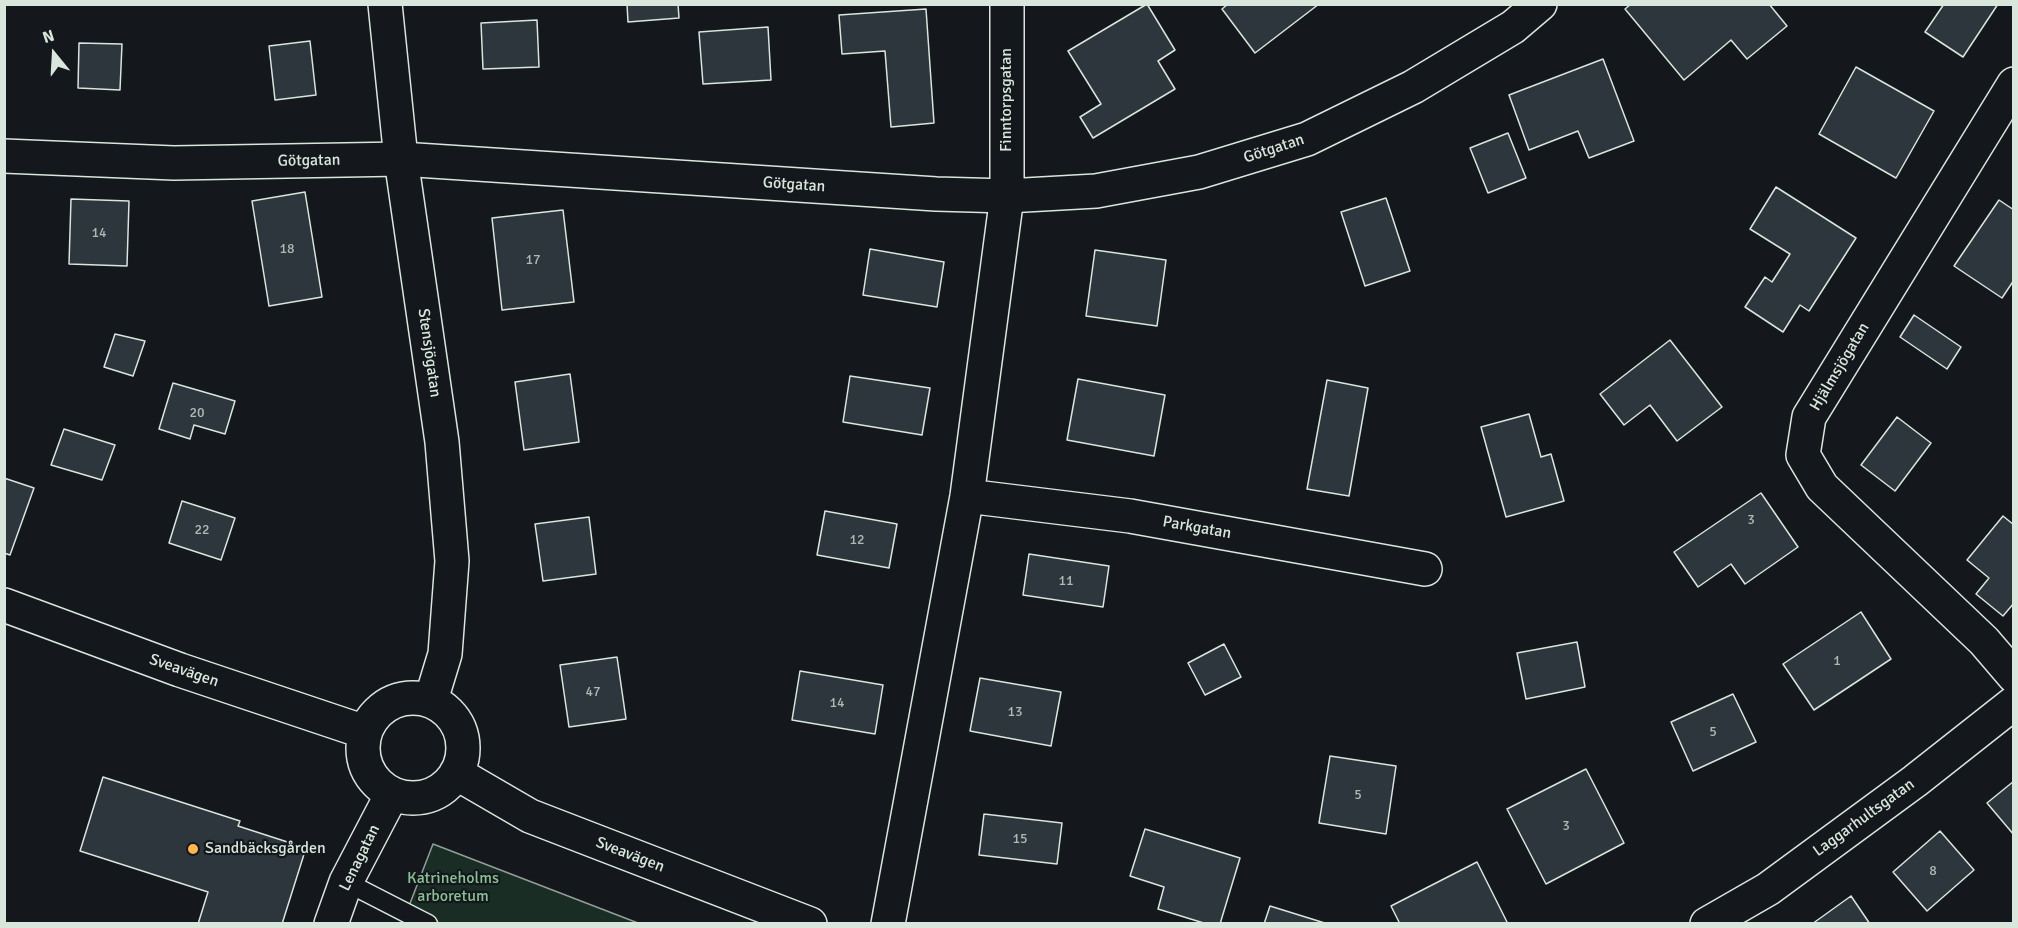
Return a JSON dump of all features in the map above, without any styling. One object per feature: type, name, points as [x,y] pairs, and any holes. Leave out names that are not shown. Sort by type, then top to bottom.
[{"type":"street","name":"Stensjögatan","points":[[384,4],[401,159],[442,442],[452,561],[446,654],[431,700]]},
{"type":"street","name":"Finntorpsgatan","points":[[1007,4],[1007,196]]},
{"type":"street","name":"Götgatan","points":[[4,156],[174,163],[401,159],[1007,196],[1096,191],[1199,172],[1307,139],[1413,87],[1513,27],[1540,4]]},
{"type":"street","name":"Hjälmsjögatan","points":[[2013,84],[1809,417],[1803,455],[1822,488],[1984,641],[2013,676]]},
{"type":"street","points":[[888,924],[967,496],[1007,196]]},
{"type":"street","name":"Parkgatan","points":[[967,496],[1130,516],[1425,569]]},
{"type":"street","name":"Sveavägen","points":[[4,605],[180,670],[365,732]]},
{"type":"street","points":[[415,697],[431,700],[453,718],[460,731],[463,745],[456,773],[444,787],[428,795],[410,798],[392,794],[377,783],[367,768],[362,751],[365,732],[378,712],[399,699],[415,697]]},
{"type":"street","name":"Laggarhultsgatan","points":[[1707,924],[1768,889],[1915,781],[2013,703]]},
{"type":"street","name":"Sveavägen","points":[[456,773],[531,816],[810,924]]},
{"type":"street","name":"Lenagatan","points":[[331,924],[346,882],[392,794]]},
{"type":"lane","points":[[346,882],[428,924]]},
{"type":"green space","name":"Katrineholms arboretum","points":[[433,844],[638,923],[402,924]]},
{"type":"building","points":[[627,4],[678,4],[679,18],[628,22]]},
{"type":"building","points":[[1147,4],[1175,50],[1158,61],[1175,89],[1093,138],[1080,117],[1101,104],[1068,51]]},
{"type":"building","points":[[1228,4],[1319,4],[1255,53],[1222,9]]},
{"type":"building","points":[[1631,4],[1769,4],[1787,26],[1747,59],[1731,40],[1684,80],[1625,9]]},
{"type":"building","points":[[1944,4],[1998,4],[1963,57],[1925,32]]},
{"type":"building","points":[[926,9],[934,123],[891,127],[885,51],[842,54],[839,15]]},
{"type":"building","points":[[537,20],[539,67],[483,69],[481,23]]},
{"type":"building","points":[[768,27],[771,80],[703,84],[699,32]]},
{"type":"building","points":[[310,41],[316,95],[275,100],[269,46]]},
{"type":"building","points":[[79,43],[122,44],[120,90],[78,88]]},
{"type":"building","points":[[1603,59],[1634,141],[1589,158],[1578,131],[1529,150],[1509,95]]},
{"type":"building","points":[[1856,67],[1934,111],[1896,178],[1819,134]]},
{"type":"building","points":[[1508,133],[1526,178],[1488,193],[1470,148]]},
{"type":"building","points":[[1776,187],[1856,238],[1809,311],[1800,305],[1783,332],[1745,307],[1765,277],[1772,282],[1790,254],[1750,229]]},
{"type":"building","points":[[305,192],[322,297],[269,306],[252,201]]},
{"type":"building","points":[[1386,198],[1410,271],[1365,286],[1341,212]]},
{"type":"building","points":[[71,199],[129,201],[127,266],[69,264]]},
{"type":"building","points":[[1999,200],[2014,210],[2014,280],[2002,298],[1954,266]]},
{"type":"building","points":[[563,210],[574,302],[502,310],[492,218]]},
{"type":"building","points":[[870,249],[944,262],[937,307],[863,295]]},
{"type":"building","points":[[1095,250],[1166,260],[1157,326],[1086,316]]},
{"type":"building","points":[[1914,315],[1961,347],[1947,369],[1900,337]]},
{"type":"building","points":[[115,334],[145,341],[133,376],[104,367]]},
{"type":"building","points":[[1670,340],[1722,407],[1677,441],[1650,405],[1624,425],[1600,394]]},
{"type":"building","points":[[570,374],[579,442],[524,450],[515,382]]},
{"type":"building","points":[[850,376],[930,388],[922,435],[843,422]]},
{"type":"building","points":[[1078,379],[1165,395],[1154,456],[1067,440]]},
{"type":"building","points":[[1327,380],[1368,388],[1349,496],[1307,489]]},
{"type":"building","points":[[173,383],[235,401],[225,434],[194,425],[190,439],[159,429]]},
{"type":"building","points":[[1529,414],[1541,457],[1551,454],[1564,501],[1506,517],[1481,427]]},
{"type":"building","points":[[1897,417],[1931,443],[1895,491],[1861,465]]},
{"type":"building","points":[[64,429],[115,445],[102,480],[51,465]]},
{"type":"building","points":[[4,478],[34,488],[10,555],[4,553]]},
{"type":"building","points":[[1761,493],[1798,547],[1745,584],[1731,564],[1698,587],[1674,552]]},
{"type":"building","points":[[182,501],[235,518],[221,560],[169,543]]},
{"type":"building","points":[[825,511],[897,524],[889,568],[817,555]]},
{"type":"building","points":[[2003,516],[2014,525],[2014,603],[2003,616],[1976,594],[1989,578],[1967,560]]},
{"type":"building","points":[[589,517],[596,574],[543,581],[535,524]]},
{"type":"building","points":[[1029,554],[1109,566],[1103,607],[1023,595]]},
{"type":"building","points":[[1861,612],[1891,659],[1814,710],[1783,664]]},
{"type":"building","points":[[1577,642],[1585,687],[1526,699],[1517,653]]},
{"type":"building","points":[[1224,644],[1241,677],[1205,695],[1188,663]]},
{"type":"building","points":[[617,657],[626,719],[569,727],[560,665]]},
{"type":"building","points":[[800,671],[883,685],[875,734],[792,720]]},
{"type":"building","points":[[980,678],[1061,692],[1051,746],[970,731]]},
{"type":"building","points":[[1733,694],[1756,742],[1693,771],[1671,722]]},
{"type":"building","points":[[1330,756],[1396,766],[1386,834],[1319,823]]},
{"type":"building","points":[[1586,769],[1624,843],[1546,884],[1507,809]]},
{"type":"building","name":"Sandbäcksgården","points":[[103,777],[240,821],[238,826],[306,848],[282,924],[198,924],[208,892],[80,851]]},
{"type":"building","points":[[2014,781],[2014,835],[1987,803]]},
{"type":"building","points":[[984,814],[1062,823],[1057,864],[979,855]]},
{"type":"building","points":[[1145,829],[1240,858],[1220,924],[1207,924],[1158,909],[1164,887],[1130,876]]},
{"type":"building","points":[[1940,831],[1974,870],[1927,911],[1893,872]]},
{"type":"building","points":[[1477,862],[1508,924],[1400,924],[1391,906]]},
{"type":"building","points":[[1851,896],[1870,924],[1812,924]]},
{"type":"building","points":[[1270,906],[1328,924],[1264,924]]},
{"type":"place","name":"Sandbäcksgården","points":[[193,849]]}]
